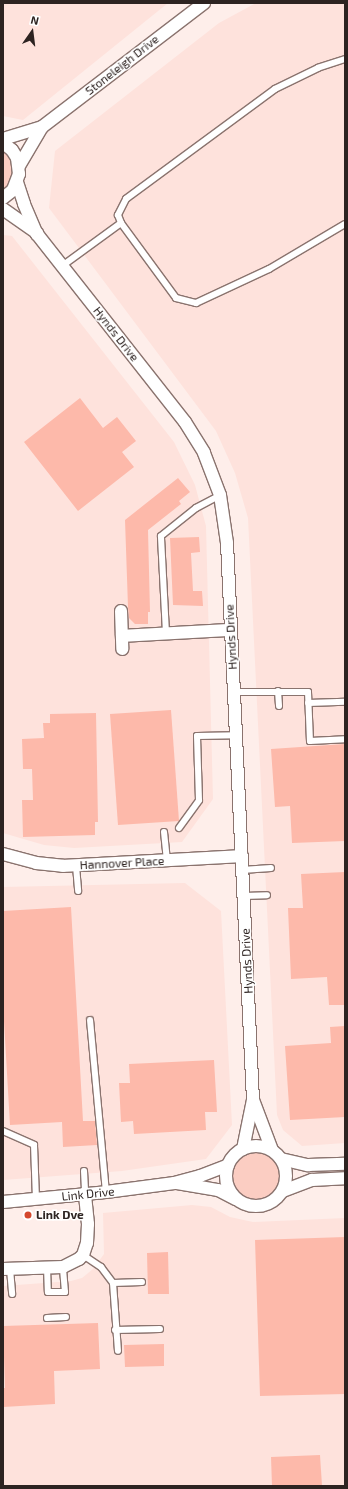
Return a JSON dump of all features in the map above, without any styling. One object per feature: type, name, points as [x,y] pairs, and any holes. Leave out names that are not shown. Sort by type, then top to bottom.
[{"type":"street","name":"Stoneleigh Drive","points":[[3,139],[42,127],[204,3]]},
{"type":"street","name":"Stoneleigh Drive","points":[[19,166],[42,127]]},
{"type":"street","points":[[3,143],[12,150],[19,166],[17,182],[13,190],[3,198]]},
{"type":"street","name":"Hynds Drive","points":[[17,182],[24,204],[38,234],[194,436],[211,470],[220,495],[227,537],[253,1100],[243,1149]]},
{"type":"street","name":"Hynds Drive","points":[[3,209],[38,234]]},
{"type":"street","points":[[121,611],[122,649]]},
{"type":"street","points":[[122,636],[231,630]]},
{"type":"street","name":"Hannover Place","points":[[3,854],[36,863],[76,866],[242,856]]},
{"type":"street","name":"Hynds Drive","points":[[253,1100],[272,1150]]},
{"type":"street","points":[[258,1146],[272,1150],[281,1159],[286,1168],[287,1177],[283,1191],[276,1199],[262,1206],[251,1206],[237,1199],[229,1190],[226,1182],[228,1165],[234,1156],[243,1149],[258,1146]]},
{"type":"street","points":[[281,1159],[312,1165],[345,1164]]},
{"type":"street","name":"Link Drive","points":[[3,1202],[36,1200],[174,1183],[200,1176],[228,1165]]},
{"type":"street","points":[[283,1191],[312,1180],[345,1178]]},
{"type":"street","name":"Link Drive","points":[[174,1183],[218,1190],[237,1199]]},
{"type":"street","points":[[7,1269],[63,1267],[74,1263],[83,1255],[86,1250],[88,1230],[85,1193]]},
{"type":"lane","points":[[345,59],[318,68],[275,89],[126,200],[118,215],[121,223],[176,298],[196,303],[269,269],[345,224]]},
{"type":"lane","points":[[62,266],[121,223]]},
{"type":"lane","points":[[166,633],[161,536],[196,508],[220,495]]},
{"type":"lane","points":[[278,691],[279,706]]},
{"type":"lane","points":[[234,692],[308,692],[310,741],[345,739]]},
{"type":"lane","points":[[308,703],[345,702]]},
{"type":"lane","points":[[179,828],[199,800],[197,736],[236,734]]},
{"type":"lane","points":[[164,832],[167,861]]},
{"type":"lane","points":[[76,866],[78,891]]},
{"type":"lane","points":[[242,870],[271,868]]},
{"type":"lane","points":[[244,896],[267,895]]},
{"type":"lane","points":[[90,1020],[106,1192]]},
{"type":"lane","points":[[3,1131],[34,1145],[36,1200]]},
{"type":"lane","points":[[84,1171],[85,1193]]},
{"type":"lane","points":[[83,1255],[101,1267],[113,1283],[115,1330],[118,1351]]},
{"type":"lane","points":[[47,1267],[48,1292],[65,1292],[63,1267]]},
{"type":"lane","points":[[7,1269],[12,1294]]},
{"type":"lane","points":[[113,1283],[142,1282]]},
{"type":"lane","points":[[47,1318],[66,1317]]},
{"type":"lane","points":[[115,1330],[160,1329]]},
{"type":"shaded area","points":[[3,3],[168,3],[23,120],[3,116]]},
{"type":"shaded area","points":[[256,3],[345,3],[345,1143],[302,1146],[283,1130],[277,1115],[248,518],[235,473],[216,431],[49,208],[55,151],[219,23]]},
{"type":"shaded area","points":[[3,150],[11,160],[13,168],[9,184],[3,191]]},
{"type":"shaded area","points":[[3,235],[12,236],[174,442],[195,485],[206,526],[213,799],[182,842],[74,848],[44,845],[3,833]]},
{"type":"shaded area","points":[[185,883],[221,911],[232,1125],[206,1159],[122,1171],[3,1180],[3,887]]},
{"type":"shaded area","points":[[251,1152],[261,1152],[273,1159],[280,1171],[280,1181],[273,1193],[261,1200],[251,1200],[243,1196],[236,1189],[232,1181],[232,1171],[236,1163],[243,1156]]},
{"type":"shaded area","points":[[192,1205],[211,1207],[230,1217],[253,1222],[345,1218],[345,1486],[3,1486],[3,1286],[71,1281],[82,1278],[93,1269],[104,1254],[103,1213]]},
{"type":"building","points":[[80,398],[103,428],[117,417],[136,441],[122,452],[134,467],[78,511],[24,442]]},
{"type":"building","points":[[178,478],[190,492],[179,501],[181,504],[148,530],[150,612],[148,612],[148,624],[135,624],[129,618],[125,520]]},
{"type":"building","points":[[199,537],[200,552],[191,553],[193,591],[202,591],[203,606],[173,605],[170,538]]},
{"type":"building","points":[[171,710],[179,821],[118,825],[110,714]]},
{"type":"building","points":[[96,713],[98,822],[95,822],[95,835],[23,837],[22,800],[33,800],[32,769],[23,769],[22,739],[44,738],[43,723],[50,723],[50,714]]},
{"type":"building","points":[[345,744],[345,841],[292,843],[290,806],[275,807],[271,749]]},
{"type":"building","points":[[345,872],[345,1005],[329,1005],[327,977],[291,979],[288,908],[303,908],[301,874]]},
{"type":"building","points":[[71,907],[83,1121],[95,1121],[97,1145],[63,1147],[62,1122],[10,1125],[3,1004],[3,911]]},
{"type":"building","points":[[345,1026],[345,1117],[290,1120],[285,1046],[331,1043],[330,1027]]},
{"type":"building","points":[[214,1060],[217,1112],[205,1112],[206,1130],[134,1134],[133,1121],[121,1122],[119,1083],[130,1083],[129,1064]]},
{"type":"building","points":[[345,1237],[345,1394],[260,1396],[255,1240]]},
{"type":"building","points":[[168,1252],[169,1294],[148,1294],[147,1253]]},
{"type":"building","points":[[98,1323],[100,1369],[54,1371],[55,1404],[3,1407],[3,1388],[5,1388],[3,1326]]},
{"type":"building","points":[[164,1344],[164,1366],[125,1367],[124,1345]]},
{"type":"building","points":[[320,1455],[322,1486],[272,1486],[271,1457]]},
{"type":"place","name":"Link Dve","points":[[28,1215]]}]
